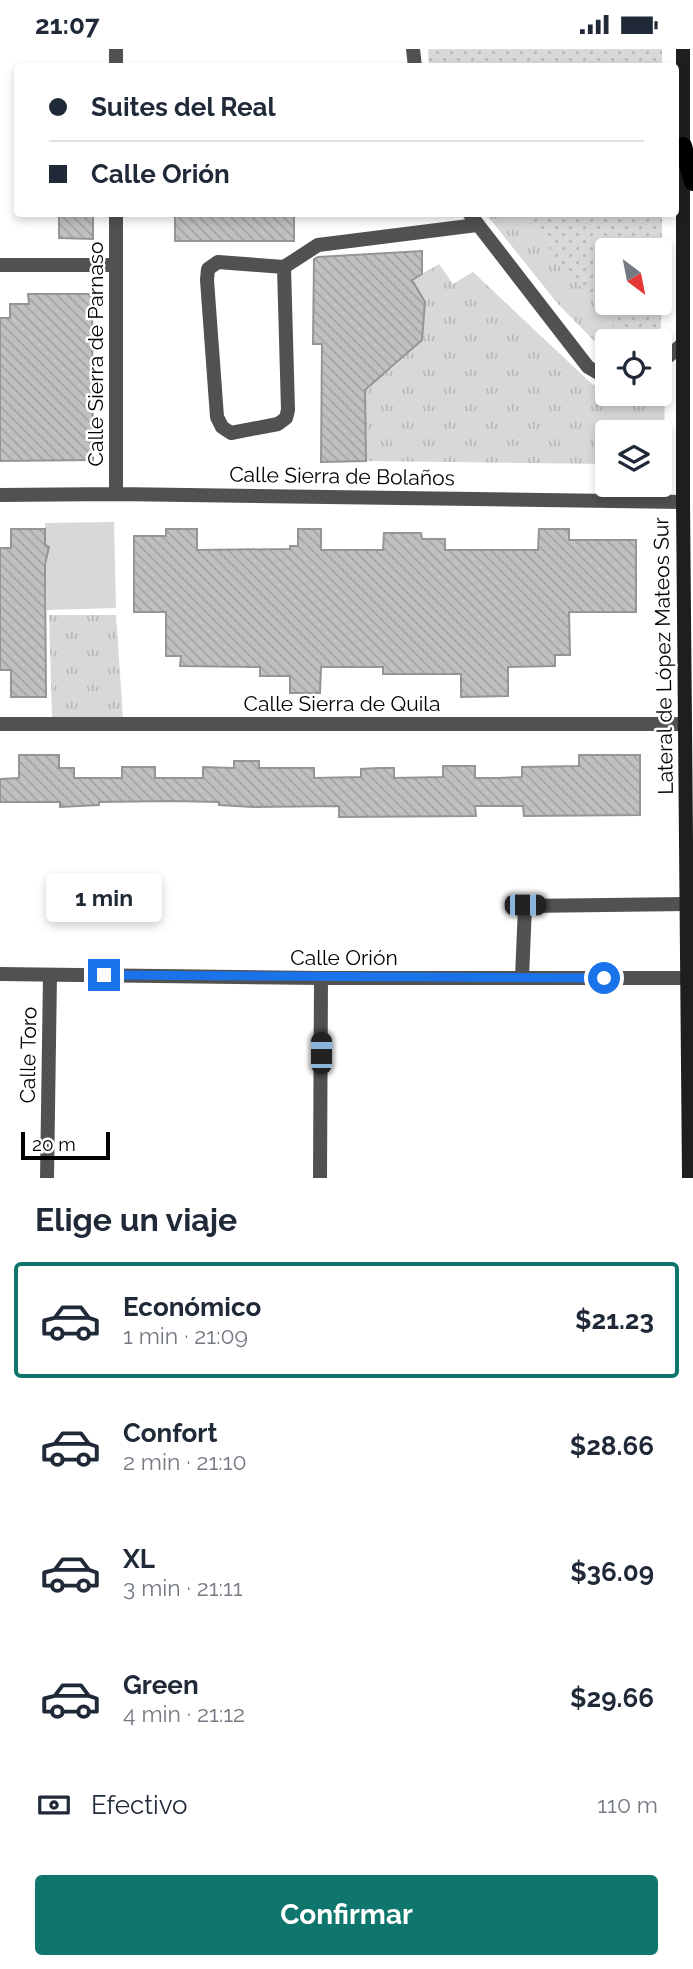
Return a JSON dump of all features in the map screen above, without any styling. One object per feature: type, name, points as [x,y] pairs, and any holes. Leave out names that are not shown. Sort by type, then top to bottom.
[{"type":"main road","name":"Lateral de López Mateos Sur","points":[[683,49],[682,502],[689,1178]]},
{"type":"main road","points":[[683,146],[693,182]]},
{"type":"street","name":"Calle Sierra de Parnaso","points":[[116,217],[116,494]]},
{"type":"street","points":[[284,267],[286,418],[278,423],[231,433],[222,427],[217,417],[206,280],[208,269],[218,262],[284,267],[318,245],[473,219],[588,367],[595,371]]},
{"type":"street","points":[[0,265],[116,265]]},
{"type":"street","points":[[672,353],[683,344]]},
{"type":"street","name":"Calle Sierra de Bolaños","points":[[0,495],[116,494],[682,502]]},
{"type":"street","name":"Calle Sierra de Quila","points":[[0,724],[685,724]]},
{"type":"street","points":[[522,978],[525,905],[687,904]]},
{"type":"street","name":"Calle Orión","points":[[0,974],[321,978],[687,978]]},
{"type":"street","name":"Calle Toro","points":[[47,1178],[50,975]]},
{"type":"street","points":[[320,1178],[321,978]]},
{"type":"green space","points":[[428,49],[662,49],[662,63],[429,63]]},
{"type":"green space","points":[[488,217],[662,217],[662,238],[595,238],[595,315],[661,315],[660,329],[595,329],[595,342],[558,304]]},
{"type":"green space","points":[[526,217],[662,217],[662,238],[595,238],[595,303]]},
{"type":"green space","points":[[439,264],[453,284],[473,272],[595,385],[595,406],[665,406],[664,420],[595,420],[595,464],[366,461],[365,390],[422,340],[425,302],[412,280]]},
{"type":"green space","points":[[605,315],[661,315],[660,329],[610,329],[614,325]]},
{"type":"green space","points":[[114,522],[116,608],[47,610],[45,523]]},
{"type":"green space","points":[[49,615],[116,615],[123,719],[52,718]]},
{"type":"building","points":[[59,217],[93,217],[93,239],[59,238]]},
{"type":"building","points":[[175,217],[294,217],[294,241],[175,241]]},
{"type":"building","points":[[422,251],[422,274],[412,280],[425,302],[422,340],[365,390],[366,461],[321,462],[322,344],[313,344],[314,259]]},
{"type":"building","points":[[28,294],[92,294],[93,460],[0,461],[0,318],[10,318],[10,304],[29,304]]},
{"type":"building","points":[[11,529],[45,529],[45,545],[49,547],[45,564],[46,697],[11,697],[11,670],[0,670],[0,548],[11,548]]},
{"type":"building","points":[[166,529],[197,529],[197,550],[290,549],[290,546],[298,546],[298,529],[321,529],[321,550],[383,550],[384,533],[421,533],[422,539],[445,539],[445,550],[538,550],[539,529],[569,529],[569,540],[636,540],[636,612],[569,612],[570,655],[555,655],[555,666],[508,667],[508,696],[461,697],[461,674],[383,674],[383,667],[321,667],[320,693],[290,693],[290,676],[260,676],[260,667],[180,666],[181,656],[166,656],[166,612],[134,612],[134,536],[166,536]]},
{"type":"building","points":[[19,755],[59,755],[59,768],[74,768],[74,778],[122,778],[122,767],[155,767],[155,778],[203,778],[203,767],[234,768],[234,761],[259,761],[259,768],[314,768],[314,778],[361,777],[361,769],[379,768],[394,768],[394,778],[443,777],[443,766],[475,766],[475,778],[499,778],[522,777],[522,767],[579,766],[579,755],[640,755],[640,815],[524,816],[523,806],[475,806],[476,816],[339,817],[339,806],[253,807],[219,805],[219,802],[171,801],[99,802],[99,805],[60,807],[60,802],[0,802],[0,779],[19,778]]},
{"type":"route","points":[[104,975],[604,978]]}]
